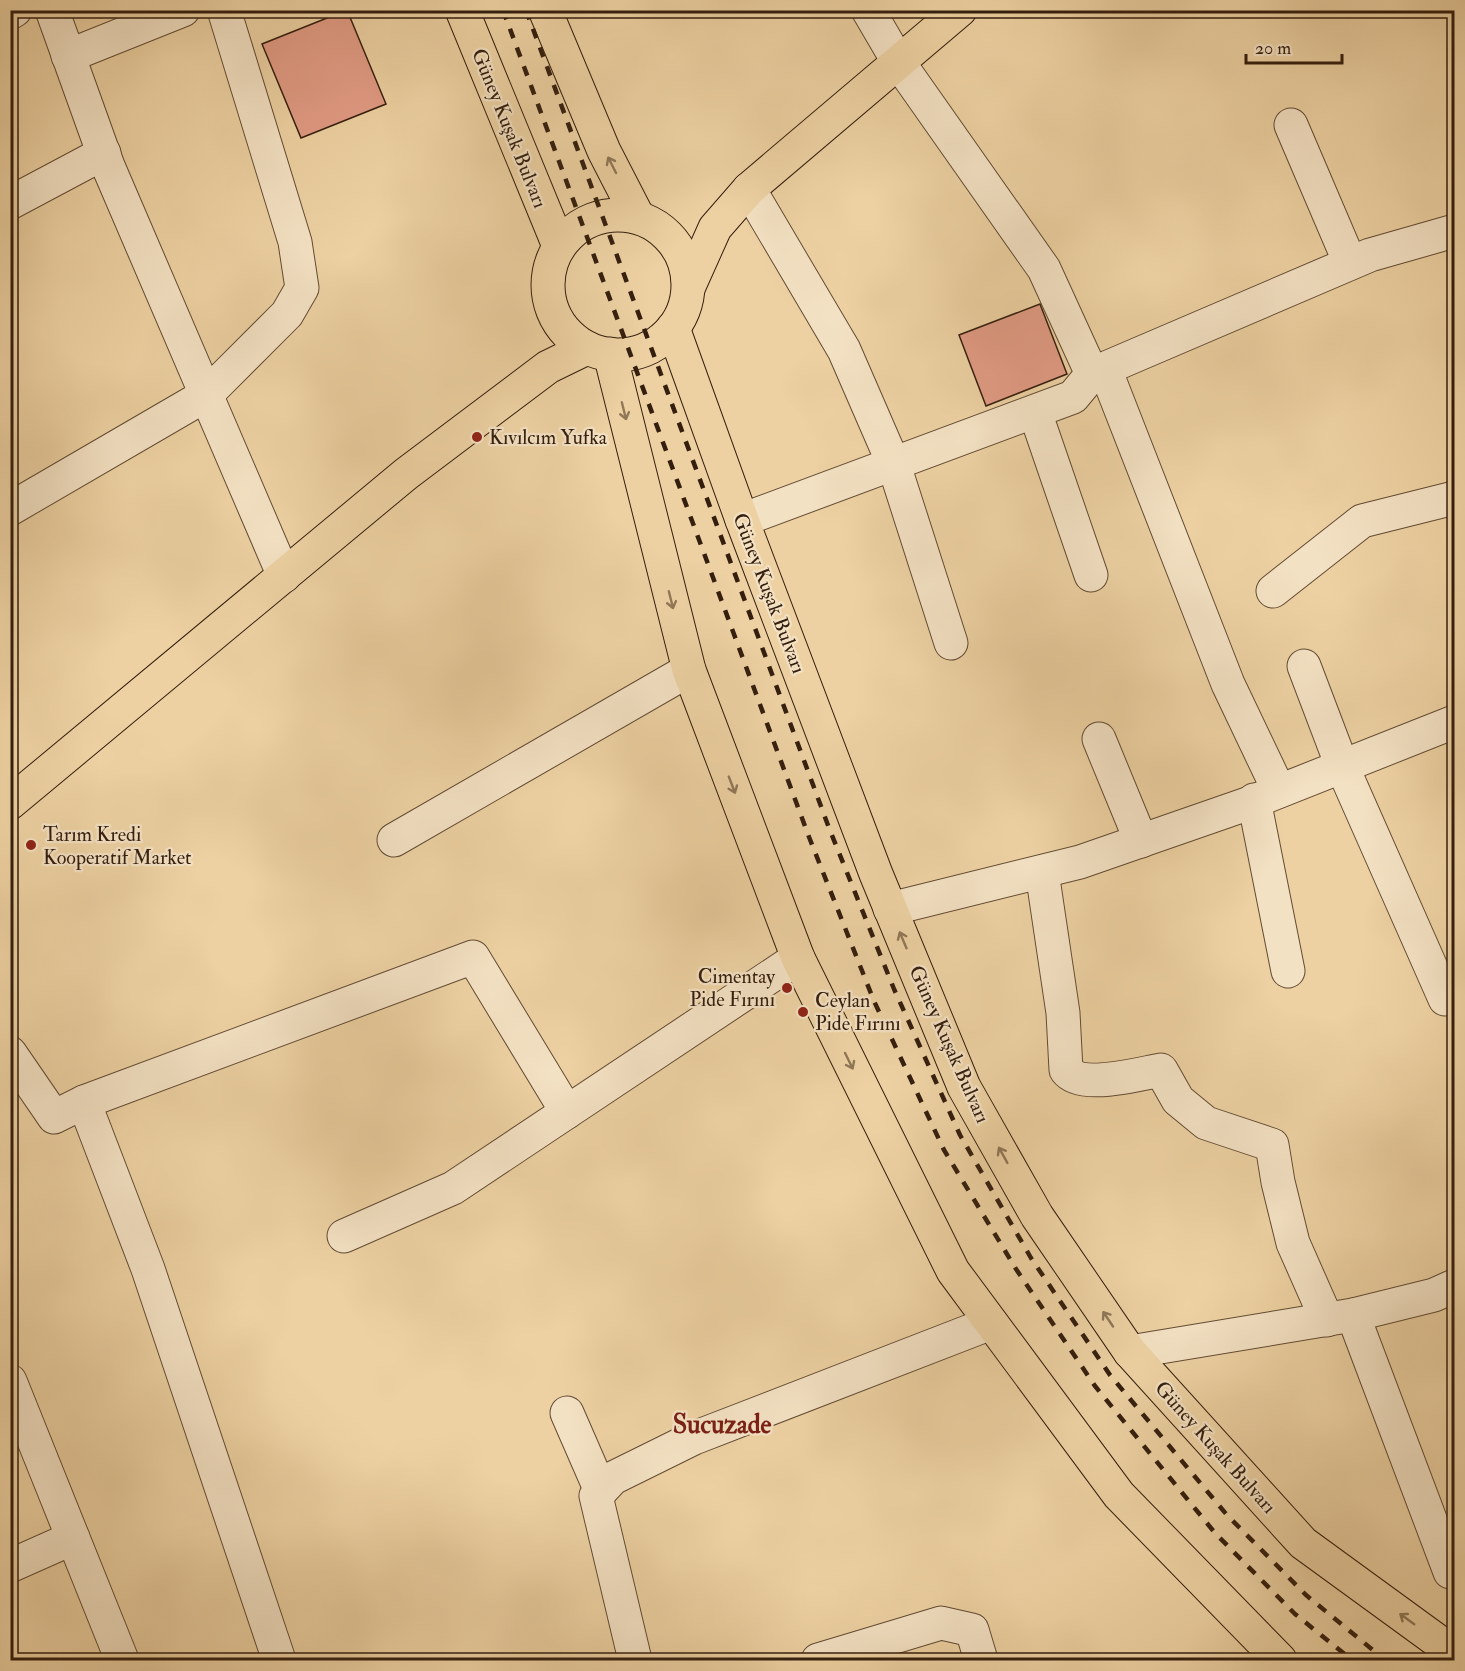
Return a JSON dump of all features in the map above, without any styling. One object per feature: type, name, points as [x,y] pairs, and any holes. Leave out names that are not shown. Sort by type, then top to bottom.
[{"type":"main road","name":"Güney Kuşak Bulvarı","points":[[462,10],[559,246]]},
{"type":"main road","points":[[10,803],[406,474],[548,367],[598,351],[633,353],[656,344],[673,328],[685,308],[688,286],[685,263],[675,243],[649,222],[604,151],[545,10]]},
{"type":"main road","points":[[688,286],[715,228],[749,189],[960,10]]},
{"type":"main road","points":[[715,228],[649,222],[616,214],[594,218],[574,230],[559,246],[549,268],[548,291],[554,314],[567,334],[598,351],[688,670],[798,958],[953,1271],[1119,1495],[1280,1660]]},
{"type":"main road","points":[[548,367],[554,314]]},
{"type":"main road","name":"Güney Kuşak Bulvarı","points":[[673,328],[742,520],[890,909],[964,1087],[1038,1216],[1130,1352],[1303,1543],[1455,1653]]},
{"type":"street","points":[[10,13],[15,10]]},
{"type":"street","points":[[52,10],[104,153],[284,576]]},
{"type":"street","points":[[68,56],[183,10]]},
{"type":"street","points":[[10,509],[206,395],[287,314],[302,288],[295,242],[224,10]]},
{"type":"street","points":[[868,10],[899,63],[1044,269],[1098,372],[1228,684],[1267,796],[1287,971]]},
{"type":"street","points":[[1291,125],[1350,263]]},
{"type":"street","points":[[10,203],[104,153]]},
{"type":"street","points":[[749,189],[844,350],[894,465],[951,643]]},
{"type":"street","points":[[742,520],[1073,397],[1098,372],[1370,255],[1455,231]]},
{"type":"street","points":[[1035,412],[1090,574]]},
{"type":"street","points":[[1273,591],[1362,520],[1455,498]]},
{"type":"street","points":[[1305,666],[1342,766],[1445,999]]},
{"type":"street","points":[[394,840],[688,670]]},
{"type":"street","points":[[890,909],[1080,862],[1267,796],[1455,722]]},
{"type":"street","points":[[1099,739],[1141,841]]},
{"type":"street","points":[[1042,872],[1063,1013],[1065,1070],[1071,1077],[1081,1079],[1108,1079],[1161,1070],[1178,1100],[1206,1123],[1272,1145],[1278,1182],[1293,1243],[1340,1317],[1450,1572]]},
{"type":"street","points":[[10,1053],[54,1117],[84,1101],[473,957],[567,1112]]},
{"type":"street","points":[[344,1236],[453,1188],[798,958]]},
{"type":"street","points":[[84,1101],[148,1269],[279,1660]]},
{"type":"street","points":[[1130,1352],[1340,1317],[1434,1295],[1455,1286]]},
{"type":"street","points":[[635,1660],[596,1496],[613,1478],[694,1437],[991,1323]]},
{"type":"street","points":[[10,1381],[122,1660]]},
{"type":"street","points":[[567,1413],[601,1491]]},
{"type":"street","points":[[10,1566],[73,1538]]},
{"type":"street","points":[[818,1660],[941,1623],[972,1630],[981,1660]]},
{"type":"building","points":[[347,10],[386,104],[301,138],[262,44]]},
{"type":"building","points":[[1040,304],[1067,374],[986,406],[959,335]]},
{"type":"railway","points":[[503,10],[809,837],[874,1001],[944,1150],[1016,1269],[1095,1386],[1215,1533],[1295,1614],[1352,1660]]},
{"type":"railway","points":[[526,10],[829,828],[894,989],[960,1135],[1031,1258],[1110,1375],[1227,1515],[1306,1595],[1385,1660]]},
{"type":"place","name":"Kıvılcım Yufka","points":[[477,437]]},
{"type":"place","name":"Tarım Kredi Kooperatif Market","points":[[31,845]]},
{"type":"place","name":"Cimentay Pide Fırını","points":[[787,988]]},
{"type":"place","name":"Ceylan Pide Fırını","points":[[803,1012]]},
{"type":"district","name":"Sucuzade","points":[[722,1424]]}]
